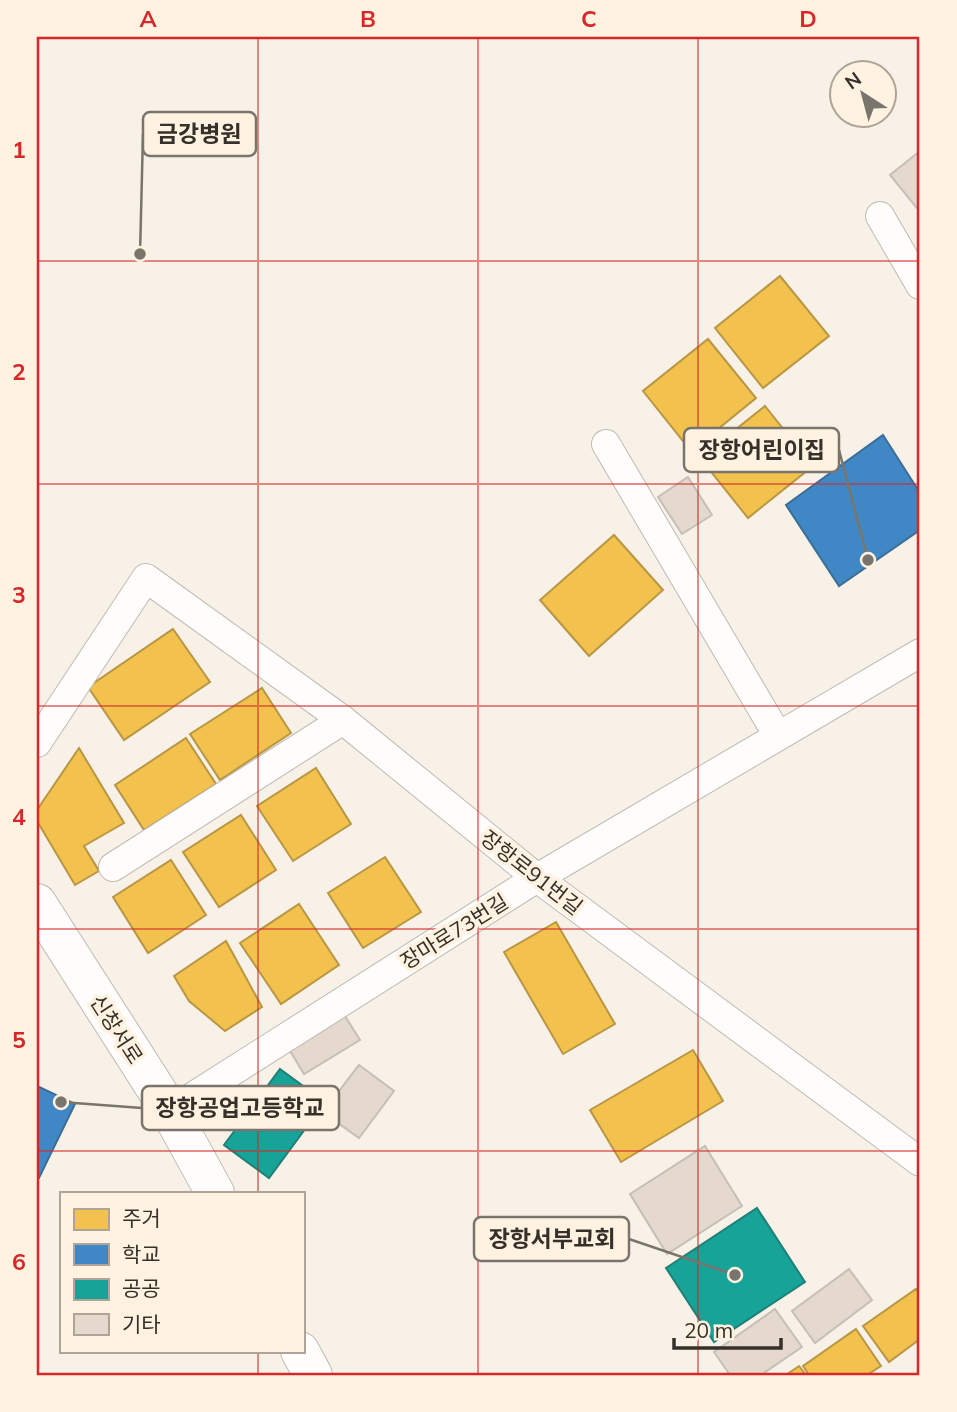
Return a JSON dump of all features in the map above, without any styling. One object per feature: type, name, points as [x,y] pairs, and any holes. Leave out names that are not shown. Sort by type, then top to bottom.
[{"type":"street","points":[[880,216],[920,285]]},
{"type":"street","points":[[606,444],[778,736]]},
{"type":"street","name":"장항로91번길","points":[[37,743],[146,578],[343,720],[537,878],[920,1162]]},
{"type":"street","name":"장마로73번길","points":[[170,1111],[537,878],[920,653]]},
{"type":"street","points":[[113,867],[343,720]]},
{"type":"street","name":"신창서로","points":[[39,913],[170,1111],[214,1192]]},
{"type":"street","points":[[301,1352],[313,1375]]},
{"type":"building: 주거","points":[[780,276],[829,336],[763,388],[715,328]]},
{"type":"building: 주거","points":[[708,339],[756,398],[691,451],[643,391]]},
{"type":"building: 주거","points":[[765,406],[813,466],[748,518],[700,458]]},
{"type":"building: 주거","points":[[614,535],[663,590],[589,656],[540,600]]},
{"type":"building: 주거","points":[[173,629],[210,682],[124,740],[88,687]]},
{"type":"building: 주거","points":[[262,688],[291,733],[220,780],[190,734]]},
{"type":"building: 주거","points":[[186,738],[216,784],[144,830],[115,785]]},
{"type":"building: 주거","points":[[79,748],[124,823],[84,846],[99,871],[75,885],[37,821],[37,810]]},
{"type":"building: 주거","points":[[316,768],[351,824],[293,861],[257,806]]},
{"type":"building: 주거","points":[[241,815],[276,870],[219,907],[183,852]]},
{"type":"building: 주거","points":[[385,857],[421,912],[363,948],[328,893]]},
{"type":"building: 주거","points":[[171,860],[206,915],[148,953],[113,897]]},
{"type":"building: 주거","points":[[299,904],[339,965],[281,1004],[240,943]]},
{"type":"building: 주거","points":[[556,922],[615,1024],[563,1054],[504,952]]},
{"type":"building: 주거","points":[[226,941],[262,1007],[225,1031],[189,1001],[174,976]]},
{"type":"building: 주거","points":[[693,1050],[723,1101],[621,1162],[590,1110]]},
{"type":"building: 주거","points":[[916,1289],[920,1295],[920,1339],[889,1362],[863,1326]]},
{"type":"building: 주거","points":[[856,1329],[881,1366],[867,1375],[809,1375],[803,1366]]},
{"type":"building: 주거","points":[[799,1366],[806,1375],[786,1375]]},
{"type":"building: 학교","points":[[883,435],[920,493],[920,530],[839,586],[786,505]]},
{"type":"building: 학교","points":[[37,1086],[75,1104],[39,1178],[37,1177]]},
{"type":"building: 공공","points":[[280,1069],[325,1102],[269,1178],[224,1145]]},
{"type":"building: 공공","points":[[757,1208],[805,1282],[714,1342],[666,1268]]},
{"type":"building: 기타","points":[[920,151],[920,212],[890,175]]},
{"type":"building: 기타","points":[[688,477],[712,515],[682,534],[658,497]]},
{"type":"building: 기타","points":[[345,1016],[360,1040],[304,1074],[289,1049]]},
{"type":"building: 기타","points":[[359,1065],[394,1091],[359,1138],[323,1112]]},
{"type":"building: 기타","points":[[705,1146],[742,1206],[667,1254],[630,1194]]},
{"type":"building: 기타","points":[[849,1269],[872,1300],[815,1343],[792,1311]]},
{"type":"building: 기타","points":[[775,1309],[802,1347],[761,1375],[730,1375],[714,1352]]},
{"type":"place","name":"금강병원","points":[[140,254]]},
{"type":"place","name":"장항어린이집","points":[[868,560]]},
{"type":"place","name":"장항공업고등학교","points":[[61,1102]]},
{"type":"place","name":"장항서부교회","points":[[735,1275]]}]
